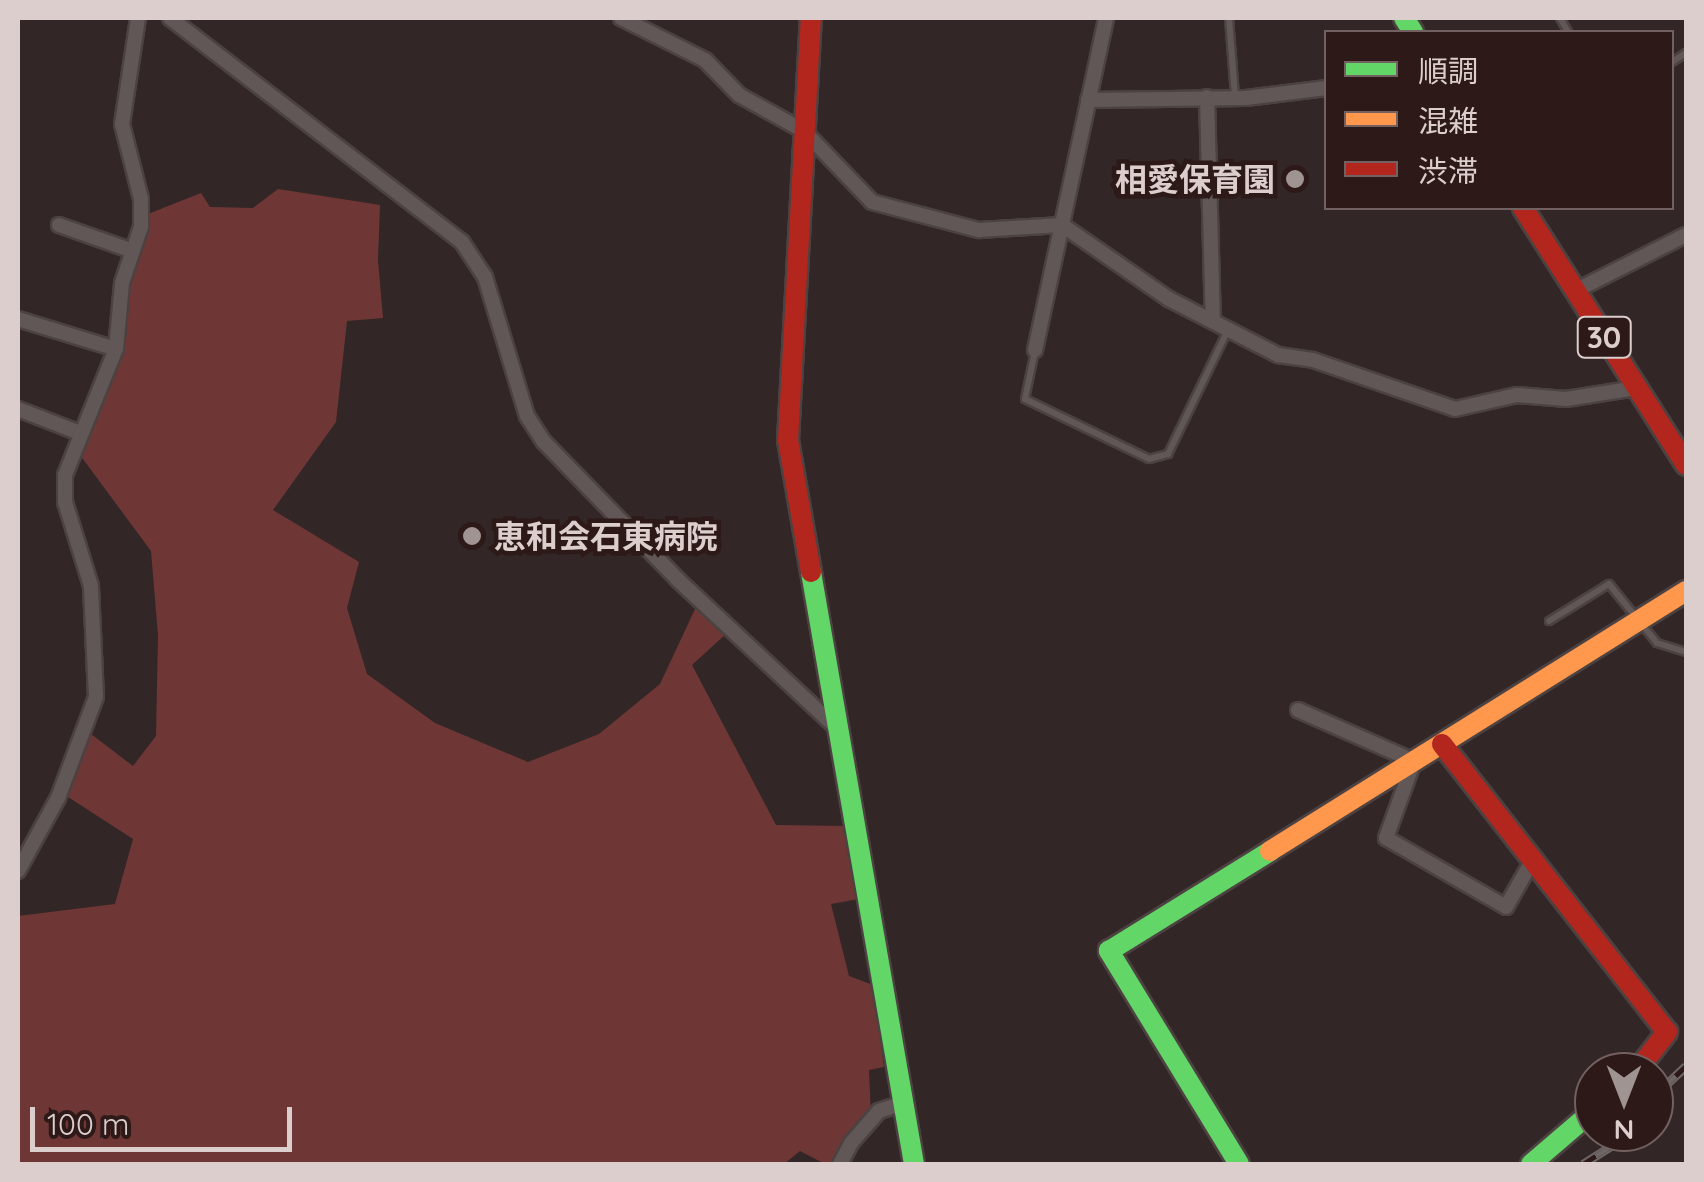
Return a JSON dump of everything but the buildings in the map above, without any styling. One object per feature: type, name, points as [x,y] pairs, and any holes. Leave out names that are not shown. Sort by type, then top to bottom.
[{"type":"street","points":[[18,872],[58,798],[96,697],[91,586],[65,502],[65,476],[116,349],[122,283],[141,227],[141,198],[122,124],[138,18]]},
{"type":"street","points":[[170,18],[462,242],[485,277],[528,416],[544,442],[678,580],[840,731]]},
{"type":"street","points":[[621,18],[705,60],[740,95],[804,131],[872,202],[978,230],[1062,225],[1169,299],[1278,355],[1313,360],[1440,407],[1474,406],[1517,396],[1566,399],[1636,388]]},
{"type":"street","points":[[811,18],[788,440],[914,1164]]},
{"type":"street","points":[[1035,350],[1106,18]]},
{"type":"street","points":[[1088,100],[1235,98],[1324,88]]},
{"type":"street","points":[[1206,98],[1213,322]]},
{"type":"street","name":"30","points":[[1524,210],[1686,465]]},
{"type":"street","points":[[60,225],[133,252]]},
{"type":"street","points":[[1575,291],[1686,235]]},
{"type":"street","points":[[18,319],[116,349]]},
{"type":"street","points":[[18,409],[80,433]]},
{"type":"street","points":[[1239,1164],[1109,951],[1686,591]]},
{"type":"street","points":[[1298,710],[1414,761]]},
{"type":"street","points":[[1442,744],[1531,863],[1667,1032],[1652,1052]]},
{"type":"street","points":[[1414,761],[1386,838],[1506,907],[1531,863]]},
{"type":"street","points":[[840,1164],[850,1143],[880,1111],[904,1104]]},
{"type":"street","points":[[1532,1164],[1574,1127]]},
{"type":"lane","points":[[1229,18],[1235,98]]},
{"type":"lane","points":[[1035,350],[1025,399],[1149,458],[1168,454],[1228,329]]},
{"type":"lane","points":[[1549,622],[1609,584],[1658,643],[1686,652]]},
{"type":"shaded area","points":[[278,189],[380,205],[378,260],[383,318],[347,321],[336,422],[273,510],[359,562],[347,608],[367,674],[435,723],[528,762],[599,734],[660,684],[696,607],[728,632],[692,665],[776,825],[845,826],[859,899],[831,904],[849,976],[873,985],[884,1067],[869,1070],[871,1118],[850,1164],[825,1164],[800,1151],[784,1164],[18,1164],[18,916],[115,904],[133,839],[65,795],[91,734],[133,766],[156,736],[158,635],[151,551],[80,455],[114,372],[130,288],[148,233],[148,214],[201,193],[210,207],[253,208]]},
{"type":"railway","points":[[1674,1077],[1686,1066]]},
{"type":"railway","points":[[1583,1164],[1602,1152]]},
{"type":"traffic: fast","points":[[1404,18],[1412,30]]},
{"type":"traffic: fast","points":[[811,572],[914,1164]]},
{"type":"traffic: fast","points":[[1239,1164],[1109,951],[1270,851]]},
{"type":"traffic: fast","points":[[1531,1164],[1574,1127]]},
{"type":"traffic: slow","points":[[1270,851],[1686,591]]},
{"type":"traffic: jam","points":[[811,18],[788,440],[811,572]]},
{"type":"traffic: jam","points":[[1524,210],[1686,465]]},
{"type":"traffic: jam","points":[[1442,744],[1667,1032]]},
{"type":"traffic: jam","points":[[1652,1052],[1667,1032]]},
{"type":"place","name":"相愛保育園","points":[[1295,179]]},
{"type":"place","name":"恵和会石東病院","points":[[472,536]]}]
